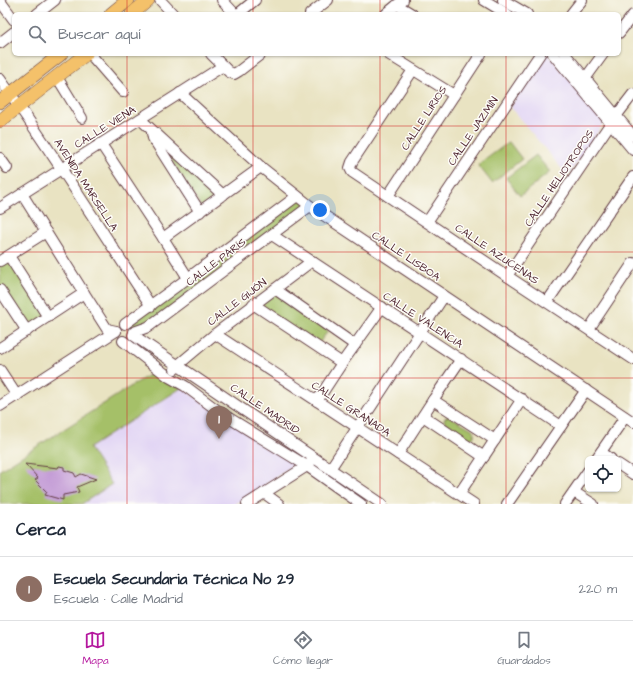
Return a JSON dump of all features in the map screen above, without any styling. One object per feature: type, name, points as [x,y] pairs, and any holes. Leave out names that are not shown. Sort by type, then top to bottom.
[{"type":"main road","points":[[113,12],[128,0]]},
{"type":"main road","points":[[134,12],[148,0]]},
{"type":"main road","points":[[0,102],[58,56]]},
{"type":"main road","points":[[0,122],[83,56]]},
{"type":"street","points":[[40,12],[55,0]]},
{"type":"street","points":[[160,0],[171,12]]},
{"type":"street","points":[[222,0],[235,12]]},
{"type":"street","points":[[240,12],[255,0]]},
{"type":"street","points":[[317,12],[328,0]]},
{"type":"street","points":[[484,0],[513,9]]},
{"type":"street","points":[[503,0],[513,9]]},
{"type":"street","points":[[573,12],[582,0]]},
{"type":"street","points":[[0,1],[12,17]]},
{"type":"street","points":[[389,12],[400,3],[410,12]]},
{"type":"street","points":[[621,30],[633,14]]},
{"type":"street","points":[[0,43],[12,34]]},
{"type":"street","points":[[92,56],[123,92]]},
{"type":"street","points":[[213,56],[229,72],[234,74],[259,56]]},
{"type":"street","points":[[391,56],[454,95]]},
{"type":"street","name":"CALLE LIRIOS","points":[[388,196],[480,56]]},
{"type":"street","name":"CALLE JAZMÍN","points":[[427,222],[539,56]]},
{"type":"street","points":[[555,56],[582,82],[613,120],[633,150]]},
{"type":"street","points":[[566,56],[582,82]]},
{"type":"street","points":[[582,82],[602,56]]},
{"type":"street","name":"CALLE VIENA","points":[[0,208],[222,66]]},
{"type":"street","name":"CALLE AZUCENAS","points":[[413,70],[352,162],[350,168],[352,172],[546,302],[631,354]]},
{"type":"street","points":[[57,77],[82,118]]},
{"type":"street","name":"AVENIDA MARSELLA","points":[[0,80],[62,169],[151,306]]},
{"type":"street","name":"CALLE LISBOA","points":[[180,93],[261,167],[310,206],[629,419]]},
{"type":"street","name":"CALLE HELIOTROPOS","points":[[507,276],[613,120],[633,94]]},
{"type":"street","points":[[140,119],[223,195]]},
{"type":"street","points":[[613,120],[633,136]]},
{"type":"street","points":[[151,129],[153,138],[200,212]]},
{"type":"street","points":[[101,144],[188,278]]},
{"type":"street","points":[[0,158],[7,168]]},
{"type":"street","points":[[163,238],[261,167]]},
{"type":"street","points":[[546,302],[633,177]]},
{"type":"street","points":[[22,194],[107,329],[116,331]]},
{"type":"street","name":"CALLE PARÍS","points":[[125,324],[297,196]]},
{"type":"street","name":"CALLE PARÍS","points":[[133,333],[148,327],[310,206]]},
{"type":"street","points":[[46,232],[4,258],[48,316]]},
{"type":"street","name":"CALLE VALENCIA","points":[[272,235],[562,426]]},
{"type":"street","name":"CALLE GIJÓN","points":[[169,377],[178,365],[215,334],[312,261]]},
{"type":"street","points":[[588,329],[633,263]]},
{"type":"street","points":[[275,289],[355,345]]},
{"type":"street","points":[[0,290],[27,331]]},
{"type":"street","points":[[0,348],[84,293]]},
{"type":"street","points":[[330,469],[444,296]]},
{"type":"street","points":[[253,304],[342,363]]},
{"type":"street","points":[[317,401],[382,307]]},
{"type":"street","points":[[0,406],[125,324],[132,328],[133,333],[128,341],[123,341]]},
{"type":"street","points":[[116,331],[118,338],[169,377],[185,386],[222,413],[307,466],[361,504]]},
{"type":"street","name":"CALLE MADRID","points":[[133,333],[382,504]]},
{"type":"street","name":"CALLE GRANADA","points":[[215,334],[474,504]]},
{"type":"street","points":[[398,454],[432,400],[461,359]]},
{"type":"street","points":[[0,370],[17,396]]},
{"type":"street","points":[[507,504],[586,390]]},
{"type":"street","points":[[459,494],[522,399]]},
{"type":"street","points":[[432,400],[495,440]]},
{"type":"street","points":[[423,416],[484,457]]},
{"type":"street","points":[[599,456],[629,419]]},
{"type":"street","points":[[247,504],[307,466],[314,458]]},
{"type":"street","points":[[621,466],[633,474]]},
{"type":"street","points":[[565,504],[585,476]]},
{"type":"street","points":[[574,492],[593,504]]},
{"type":"street","points":[[264,493],[279,504]]},
{"type":"shaded area","points":[[544,56],[550,56],[605,121],[568,176],[510,107]]},
{"type":"shaded area","points":[[182,388],[294,464],[261,488],[235,504],[82,504],[112,484],[89,448]]},
{"type":"green space","points":[[156,137],[219,195],[202,208]]},
{"type":"green space","points":[[509,142],[522,159],[492,183],[478,165]]},
{"type":"green space","points":[[536,155],[550,172],[520,196],[506,178]]},
{"type":"green space","points":[[297,196],[310,206],[139,331],[129,325]]},
{"type":"green space","points":[[9,256],[48,317],[27,331],[0,290],[0,261]]},
{"type":"green space","points":[[274,289],[328,331],[317,346],[254,305]]},
{"type":"green space","points":[[155,371],[181,388],[89,448],[112,484],[82,504],[0,504],[0,470]]},
{"type":"green space","points":[[449,416],[472,429],[475,433],[473,438],[467,439],[444,421],[446,417]]},
{"type":"building","points":[[25,464],[58,468],[59,466],[64,467],[64,470],[74,473],[76,477],[81,474],[96,479],[77,487],[79,492],[63,495],[63,500],[45,495],[47,492],[35,480],[38,478]]},
{"type":"place","name":"Escuela Secundaria Técnica No 29","points":[[219,439]]}]
